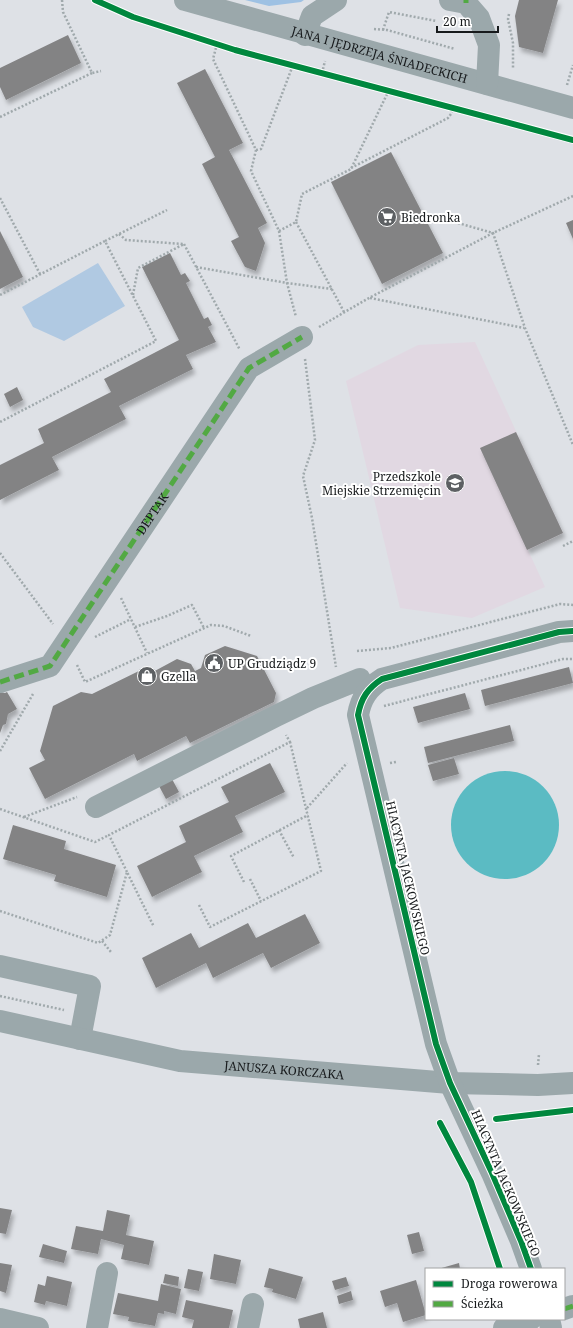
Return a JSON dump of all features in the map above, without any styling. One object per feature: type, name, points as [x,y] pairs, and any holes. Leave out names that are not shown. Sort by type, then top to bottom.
[{"type":"street","name":"JANA I JĘDRZEJA ŚNIADECKICH","points":[[186,0],[487,84],[569,100]]},
{"type":"street","points":[[305,34],[312,16],[336,0]]},
{"type":"street","points":[[450,0],[466,3],[479,18],[489,45],[487,84]]},
{"type":"street","name":"DEPTAK","points":[[0,682],[50,666],[249,368],[302,337]]},
{"type":"street","points":[[96,807],[276,716],[360,679],[365,693],[373,684],[382,679],[559,632],[573,631]]},
{"type":"street","name":"HIACYNTA JACKOWSKIEGO","points":[[365,693],[360,704],[358,715],[434,1039],[450,1083],[492,1173],[521,1241],[531,1268]]},
{"type":"street","points":[[0,966],[90,986],[80,1039]]},
{"type":"street","name":"JANUSZA KORCZAKA","points":[[0,1021],[180,1061],[450,1083],[538,1085],[573,1083]]},
{"type":"street","points":[[97,1328],[108,1272]]},
{"type":"street","points":[[248,1328],[253,1304]]},
{"type":"street","points":[[0,1319],[38,1328]]},
{"type":"street","points":[[504,1328],[528,1320]]},
{"type":"path","points":[[62,0],[63,12],[92,73]]},
{"type":"path","points":[[383,30],[389,12],[436,21]]},
{"type":"path","points":[[217,44],[213,59],[256,150],[251,171],[279,231],[287,283],[302,337],[315,440],[303,476],[312,518],[340,687]]},
{"type":"path","points":[[569,100],[573,64]]},
{"type":"path","points":[[256,150],[261,149],[293,65]]},
{"type":"path","points":[[0,117],[92,73],[101,71]]},
{"type":"path","points":[[351,169],[389,90]]},
{"type":"path","points":[[344,312],[296,222],[302,194],[448,118],[453,108]]},
{"type":"path","points":[[302,337],[369,298],[493,233],[573,196]]},
{"type":"path","points":[[0,198],[40,274]]},
{"type":"path","points":[[0,295],[166,210]]},
{"type":"path","points":[[279,231],[296,222]]},
{"type":"path","points":[[458,223],[493,233]]},
{"type":"path","points":[[493,233],[525,328],[573,445]]},
{"type":"path","points":[[119,234],[126,240],[184,244]]},
{"type":"path","points":[[0,422],[156,341],[105,241]]},
{"type":"path","points":[[184,244],[249,368]]},
{"type":"path","points":[[133,295],[138,268],[184,244]]},
{"type":"path","points":[[196,267],[287,283],[332,289]]},
{"type":"path","points":[[369,298],[525,328]]},
{"type":"path","points":[[563,546],[573,542]]},
{"type":"path","points":[[0,553],[66,642]]},
{"type":"path","points":[[107,580],[116,588],[147,653]]},
{"type":"path","points":[[357,651],[391,648],[560,604],[573,605]]},
{"type":"path","points":[[134,627],[167,616],[192,605],[204,628]]},
{"type":"path","points":[[77,665],[84,682],[211,625],[224,626],[251,636]]},
{"type":"path","points":[[383,706],[563,659],[573,659]]},
{"type":"path","points":[[0,751],[34,693]]},
{"type":"path","points":[[200,904],[210,926],[322,871],[290,742],[276,716]]},
{"type":"path","points":[[0,809],[95,842],[290,742]]},
{"type":"path","points":[[306,808],[349,761]]},
{"type":"path","points":[[23,817],[84,795],[96,807]]},
{"type":"path","points":[[244,882],[232,856],[308,815]]},
{"type":"path","points":[[279,830],[294,858]]},
{"type":"path","points":[[109,835],[154,927]]},
{"type":"path","points":[[0,911],[98,943],[110,934],[127,872]]},
{"type":"path","points":[[250,879],[261,901]]},
{"type":"path","points":[[102,941],[111,952]]},
{"type":"path","points":[[0,996],[85,1014]]},
{"type":"shaded area","points":[[245,0],[304,0],[301,2],[269,6]]},
{"type":"shaded area","points":[[98,263],[125,306],[64,341],[33,327],[22,307]]},
{"type":"shaded area","name":"Przedszkole Miejskie Strzemięcin","points":[[475,342],[563,533],[528,550],[545,587],[472,618],[400,608],[346,381],[418,345]]},
{"type":"shaded area","points":[[505,771],[526,775],[543,787],[555,804],[559,825],[555,846],[543,863],[526,875],[505,879],[484,875],[467,863],[455,846],[451,825],[455,804],[467,787],[484,775]]},
{"type":"building","points":[[519,0],[558,0],[543,53],[519,47],[515,16]]},
{"type":"building","points":[[68,35],[81,63],[6,100],[0,87],[0,68]]},
{"type":"building","points":[[205,69],[243,143],[229,150],[267,223],[258,228],[265,243],[256,271],[245,267],[231,241],[239,237],[202,164],[215,157],[177,83]]},
{"type":"building","name":"Biedronka","points":[[391,152],[443,253],[382,284],[331,182]]},
{"type":"building","points":[[573,220],[573,239],[566,223]]},
{"type":"building","points":[[0,231],[23,277],[0,289]]},
{"type":"building","points":[[170,253],[181,275],[185,273],[190,281],[186,283],[204,319],[208,317],[212,325],[208,327],[216,342],[186,355],[193,369],[119,406],[126,419],[52,457],[59,470],[0,500],[0,465],[44,443],[38,429],[111,392],[104,379],[179,340],[142,267]]},
{"type":"building","points":[[17,387],[23,400],[10,407],[4,394]]},
{"type":"building","points":[[516,432],[563,533],[527,550],[480,448]]},
{"type":"building","points":[[225,646],[257,656],[276,693],[274,702],[190,743],[186,736],[137,761],[134,754],[45,799],[29,768],[45,760],[40,751],[53,706],[81,692],[92,694],[143,669],[151,673],[177,659],[191,664],[195,671],[201,668],[205,655]]},
{"type":"building","points":[[569,667],[573,683],[485,706],[481,690]]},
{"type":"building","points":[[0,692],[7,692],[17,709],[8,714],[6,724],[3,725],[0,733]]},
{"type":"building","points":[[465,693],[470,709],[418,723],[413,707]]},
{"type":"building","points":[[510,725],[514,741],[428,763],[424,747]]},
{"type":"building","points":[[454,758],[459,774],[433,781],[428,765]]},
{"type":"building","points":[[270,763],[285,792],[235,816],[243,832],[194,856],[202,872],[152,897],[137,866],[186,842],[179,826],[229,802],[221,787]]},
{"type":"building","points":[[172,779],[179,792],[166,799],[159,786]]},
{"type":"building","points":[[13,825],[66,841],[64,849],[116,865],[107,897],[54,881],[56,875],[3,859]]},
{"type":"building","points":[[305,914],[320,943],[271,968],[263,953],[213,978],[206,963],[156,988],[142,958],[191,933],[199,948],[248,923],[256,938]]},
{"type":"building","points":[[0,1208],[12,1210],[6,1234],[0,1233]]},
{"type":"building","points":[[107,1210],[130,1215],[126,1235],[154,1241],[149,1265],[121,1259],[124,1245],[101,1239],[98,1254],[71,1249],[76,1226],[103,1231]]},
{"type":"building","points":[[419,1232],[424,1251],[412,1254],[407,1235]]},
{"type":"building","points":[[43,1244],[67,1251],[64,1263],[39,1257]]},
{"type":"building","points":[[214,1254],[241,1260],[236,1284],[210,1279]]},
{"type":"building","points":[[0,1263],[12,1265],[6,1293],[0,1291]]},
{"type":"building","points":[[459,1263],[460,1268],[442,1268]]},
{"type":"building","points":[[269,1268],[303,1277],[296,1299],[272,1292],[273,1289],[264,1287]]},
{"type":"building","points":[[188,1269],[203,1272],[199,1291],[184,1288]]},
{"type":"building","points":[[165,1274],[179,1277],[178,1286],[163,1283]]},
{"type":"building","points":[[47,1276],[72,1282],[67,1306],[46,1301],[45,1305],[34,1302],[38,1284],[45,1286]]},
{"type":"building","points":[[346,1277],[349,1286],[335,1290],[332,1281]]},
{"type":"building","points":[[416,1280],[425,1315],[403,1322],[397,1303],[385,1307],[380,1291]]},
{"type":"building","points":[[161,1284],[181,1289],[176,1314],[164,1311],[164,1314],[158,1313],[155,1326],[128,1321],[129,1317],[113,1314],[118,1293],[158,1301]]},
{"type":"building","points":[[351,1291],[353,1300],[339,1304],[337,1296]]},
{"type":"building","points":[[186,1300],[233,1310],[229,1328],[192,1328],[194,1320],[182,1317]]},
{"type":"building","points":[[323,1312],[327,1328],[300,1328],[298,1319]]},
{"type":"marked path","points":[[0,682],[50,666],[249,368],[302,337]]},
{"type":"marked path","points":[[565,1309],[573,1306]]},
{"type":"cycle path","points":[[95,0],[133,17],[235,50],[573,140]]},
{"type":"cycle path","points":[[531,1268],[521,1241],[492,1173],[450,1083],[436,1044],[358,715],[361,703],[366,694],[382,679],[559,632],[573,631]]},
{"type":"cycle path","points":[[496,1119],[573,1110]]},
{"type":"cycle path","points":[[440,1123],[471,1182],[500,1268]]},
{"type":"place","name":"Biedronka","points":[[387,217]]},
{"type":"place","name":"Przedszkole Miejskie Strzemięcin","points":[[455,483]]},
{"type":"place","name":"UP Grudziądz 9","points":[[214,663]]},
{"type":"place","name":"Gzella","points":[[147,676]]}]
